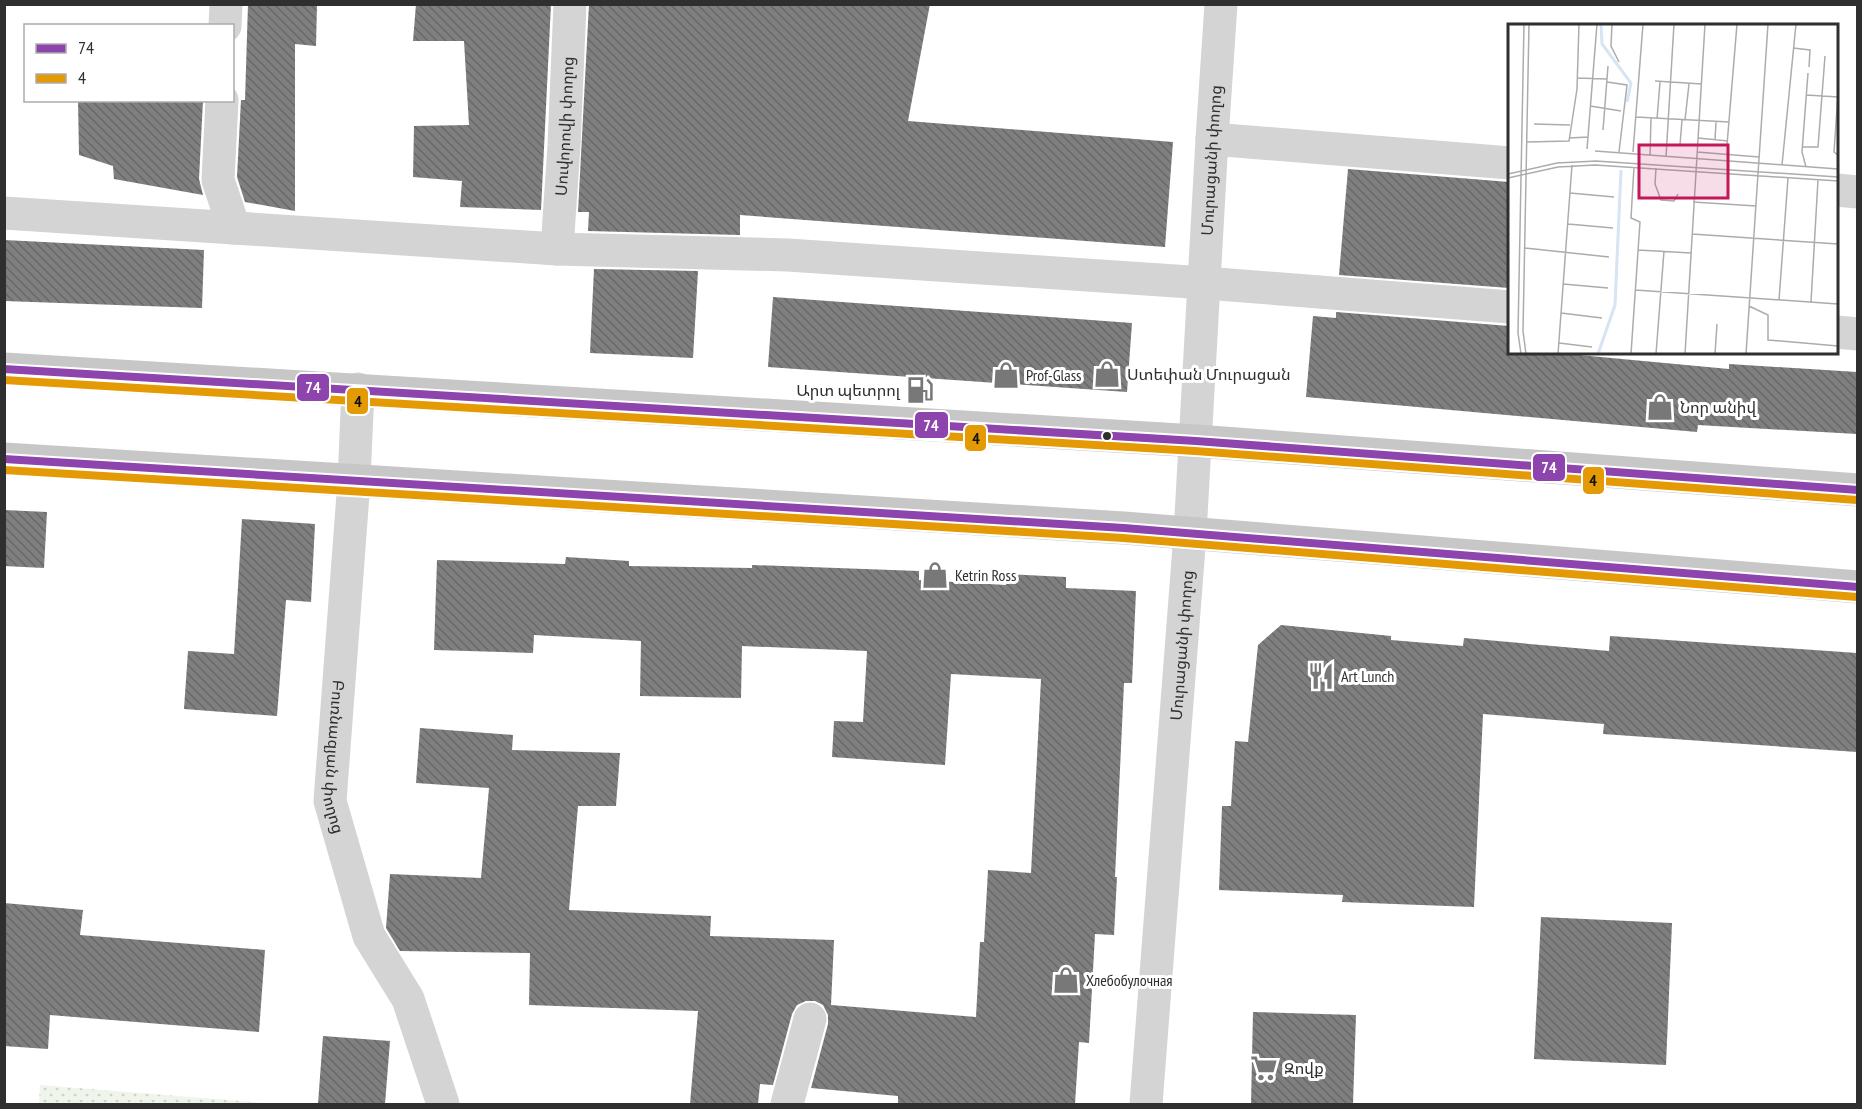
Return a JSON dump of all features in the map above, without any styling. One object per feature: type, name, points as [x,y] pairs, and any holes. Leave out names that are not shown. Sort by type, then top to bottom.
[{"type":"main road","points":[[4,369],[1196,441],[1857,490]]},
{"type":"main road","points":[[4,459],[1190,534],[1857,587]]},
{"type":"street","points":[[225,24],[226,4]]},
{"type":"street","name":"Սուվորովի փողոց","points":[[557,249],[570,4]]},
{"type":"street","name":"Մուրացանի փողոց","points":[[1146,1104],[1190,534],[1221,4]]},
{"type":"street","points":[[222,102],[218,180],[234,228]]},
{"type":"street","points":[[1212,139],[1508,163]]},
{"type":"street","points":[[1838,190],[1857,192]]},
{"type":"street","points":[[4,213],[557,249],[788,255],[1205,283],[1508,307]]},
{"type":"street","points":[[1838,332],[1857,334]]},
{"type":"street","name":"Բուռնազյան փողոց","points":[[358,389],[354,481],[330,801],[369,936],[408,999],[443,1104]]},
{"type":"street","points":[[787,1104],[810,1019]]},
{"type":"shaded area","points":[[40,1085],[264,1103],[264,1104],[39,1104]]},
{"type":"building","points":[[248,4],[317,4],[316,46],[295,44],[295,211],[245,202],[237,177],[241,100],[245,100]]},
{"type":"building","points":[[416,4],[551,4],[541,210],[460,207],[462,181],[413,177],[414,126],[469,125],[464,41],[413,41]]},
{"type":"building","points":[[589,4],[930,4],[908,121],[1173,142],[1165,247],[740,215],[740,235],[588,231],[589,212],[578,212]]},
{"type":"building","points":[[78,102],[203,102],[199,179],[203,195],[114,179],[113,166],[79,155]]},
{"type":"building","points":[[1348,169],[1508,182],[1508,288],[1339,275]]},
{"type":"building","points":[[4,240],[204,250],[202,308],[4,301]]},
{"type":"building","points":[[594,269],[698,271],[693,358],[590,353]]},
{"type":"building","points":[[773,297],[1132,323],[1127,392],[768,367]]},
{"type":"building","points":[[1336,312],[1508,326],[1508,354],[1568,354],[1729,369],[1729,364],[1857,372],[1857,434],[1698,425],[1697,432],[1306,397],[1313,316],[1336,318]]},
{"type":"building","points":[[4,510],[47,512],[44,568],[4,566]]},
{"type":"building","points":[[242,519],[315,524],[311,602],[286,600],[277,716],[184,709],[188,651],[234,654]]},
{"type":"building","points":[[566,557],[629,561],[629,566],[752,568],[752,565],[919,571],[919,580],[1006,585],[1007,574],[1066,577],[1066,588],[1136,591],[1132,683],[1124,683],[1114,935],[1095,934],[1089,1043],[1079,1042],[1075,1104],[898,1104],[898,1096],[811,1088],[828,1024],[828,1015],[823,1005],[815,1001],[806,1001],[797,1005],[792,1014],[773,1085],[760,1084],[758,1104],[690,1104],[698,1011],[529,1005],[530,953],[400,951],[386,928],[390,874],[481,878],[489,788],[416,783],[420,728],[513,735],[512,750],[620,753],[616,806],[578,806],[569,910],[711,916],[710,936],[834,940],[831,1005],[976,1017],[980,942],[984,942],[988,870],[1031,873],[1041,679],[951,674],[945,765],[832,757],[834,721],[863,722],[867,651],[742,646],[741,698],[640,696],[641,641],[534,635],[533,653],[434,650],[437,560],[565,564]]},
{"type":"building","points":[[1281,625],[1391,636],[1391,640],[1463,646],[1464,638],[1609,651],[1610,636],[1857,653],[1857,752],[1603,734],[1604,724],[1483,714],[1474,907],[1342,902],[1343,895],[1219,890],[1222,806],[1231,806],[1235,741],[1248,742],[1258,645]]},
{"type":"building","points":[[4,903],[83,910],[80,935],[265,950],[259,1032],[50,1015],[48,1049],[4,1046]]},
{"type":"building","points":[[1541,917],[1672,923],[1666,1065],[1534,1059]]},
{"type":"building","points":[[1253,1012],[1356,1015],[1353,1104],[1251,1104]]},
{"type":"building","points":[[323,1036],[390,1041],[385,1104],[318,1104]]},
{"type":"transit line","name":"74","points":[[4,369],[1196,441],[1858,490]]},
{"type":"transit line","name":"4","points":[[4,380],[1195,451],[1857,500]]},
{"type":"transit line","name":"74","points":[[4,459],[1124,528],[1858,587]]},
{"type":"transit line","name":"4","points":[[4,470],[1123,538],[1857,597]]},
{"type":"place","name":"Ստեփան Մուրացան","points":[[1107,374]]},
{"type":"place","name":"Prof-Glass","points":[[1006,375]]},
{"type":"place","name":"Արտ պետրոլ","points":[[920,390]]},
{"type":"place","name":"Նոր անիվ","points":[[1660,407]]},
{"type":"place","name":"Ketrin Ross","points":[[935,575]]},
{"type":"place","name":"Art Lunch","points":[[1321,676]]},
{"type":"place","name":"Хлебобулочная","points":[[1066,980]]},
{"type":"place","name":"Զովք","points":[[1264,1068]]}]
